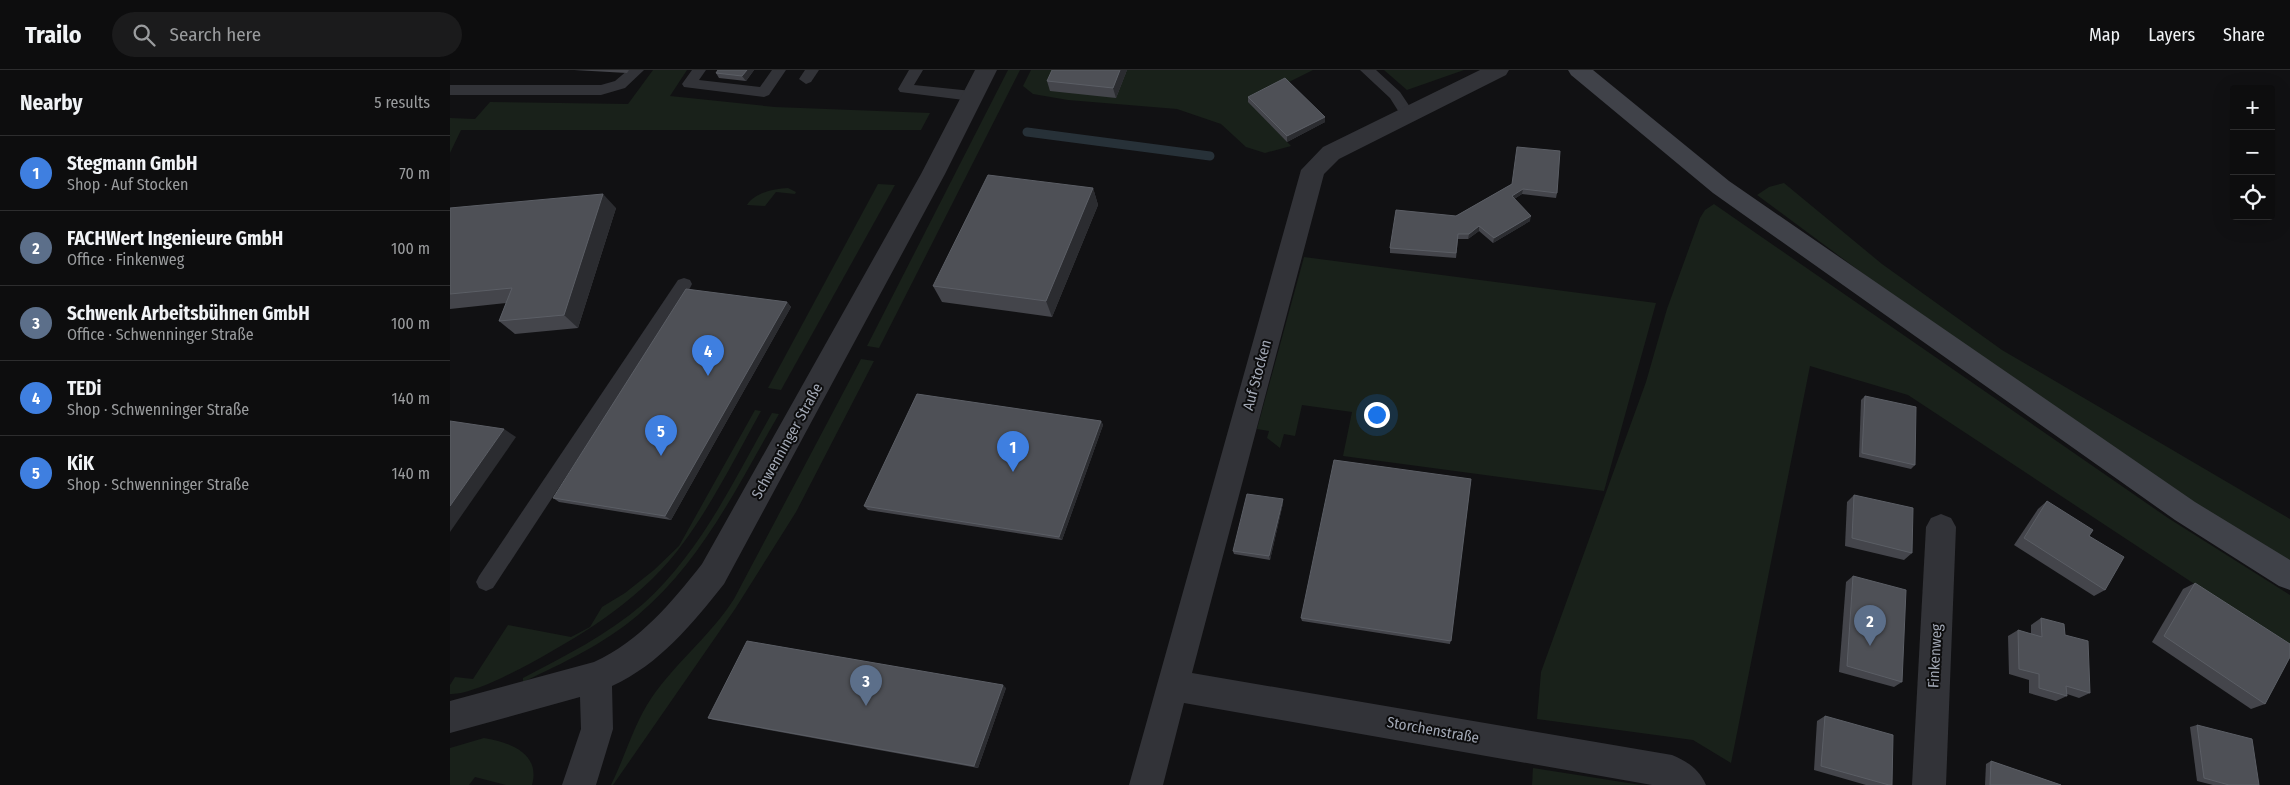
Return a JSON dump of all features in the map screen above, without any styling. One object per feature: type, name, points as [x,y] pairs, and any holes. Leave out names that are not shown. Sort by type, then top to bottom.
[{"type":"street","name":"Schwenninger Straße","points":[[450,717],[596,677],[624,664],[677,619],[713,574],[798,423],[933,174],[986,70]]},
{"type":"street","name":"Auf Stocken","points":[[1146,785],[1313,170],[1332,153],[1408,113],[1498,70]]},
{"type":"street","points":[[1579,70],[1729,193],[2176,505],[2290,576]]},
{"type":"street","name":"Finkenweg","points":[[1929,785],[1941,527]]},
{"type":"street","points":[[579,785],[597,729],[596,677]]},
{"type":"street","name":"Storchenstraße","points":[[1173,685],[1672,772],[1688,785]]},
{"type":"lane","points":[[450,90],[601,90],[620,85],[637,70]]},
{"type":"lane","points":[[699,70],[689,84],[764,92],[779,70]]},
{"type":"lane","points":[[916,70],[905,89],[972,96]]},
{"type":"lane","points":[[1367,70],[1395,95],[1408,113]]},
{"type":"lane","points":[[486,582],[684,284]]},
{"type":"shaded area","points":[[653,70],[687,70],[670,96],[775,107],[930,113],[921,130],[461,130],[450,153],[450,118],[475,119],[490,102],[628,104]]},
{"type":"shaded area","points":[[1008,70],[1020,70],[879,348],[867,346]]},
{"type":"shaded area","points":[[1031,70],[1060,70],[1115,98],[1127,70],[1313,70],[1249,102],[1291,146],[1265,153],[1246,147],[1221,124],[1177,109],[1068,100],[1033,94],[1023,86]]},
{"type":"shaded area","points":[[1384,70],[1464,70],[1407,90]]},
{"type":"shaded area","points":[[1784,183],[1882,264],[2002,350],[2290,519],[2290,571],[1904,304],[1757,195],[1769,187]]},
{"type":"shaded area","points":[[878,184],[895,185],[781,390],[768,388]]},
{"type":"shaded area","points":[[788,188],[796,192],[795,194],[776,192],[765,206],[747,205],[760,194],[771,190]]},
{"type":"shaded area","points":[[1714,204],[2168,518],[2290,595],[2290,647],[1908,395],[1810,366],[1731,763],[1693,740],[1537,719],[1541,672],[1646,382],[1667,309],[1700,218],[1705,210]]},
{"type":"shaded area","points":[[1304,257],[1656,303],[1604,491],[1343,456],[1352,412],[1302,405],[1295,436],[1284,434],[1280,448],[1267,438],[1269,431],[1257,429]]},
{"type":"shaded area","points":[[861,359],[874,361],[796,512],[735,609],[613,785],[611,785],[647,705],[667,677],[713,627],[734,599]]},
{"type":"shaded area","points":[[755,410],[761,411],[705,510],[669,561],[634,596],[595,625],[523,667],[491,683],[469,691],[450,694],[450,685],[455,677],[473,679],[508,625],[571,637],[590,627],[602,607],[625,593],[654,570],[679,546]]},
{"type":"shaded area","points":[[772,413],[779,414],[733,495],[700,546],[661,594],[638,615],[597,644],[523,682],[523,678],[615,626],[643,604],[664,584],[682,562],[715,514]]},
{"type":"shaded area","points":[[484,738],[513,746],[521,751],[532,765],[534,774],[532,785],[506,785],[475,777],[469,785],[450,785],[450,748]]},
{"type":"shaded area","points":[[1533,768],[1641,785],[1532,785]]},
{"type":"building","points":[[718,70],[747,70],[742,76],[716,73]]},
{"type":"building","points":[[1052,70],[1120,70],[1113,88],[1047,81]]},
{"type":"building","points":[[1285,78],[1325,117],[1287,136],[1248,97]]},
{"type":"building","points":[[1517,147],[1560,151],[1557,193],[1523,189],[1512,196],[1531,216],[1494,238],[1479,226],[1469,234],[1458,234],[1456,253],[1390,248],[1396,210],[1456,216],[1512,184]]},
{"type":"building","points":[[988,175],[1093,188],[1046,301],[933,286]]},
{"type":"building","points":[[603,194],[564,315],[499,321],[512,288],[450,294],[450,208]]},
{"type":"building","points":[[686,289],[787,302],[665,516],[553,498]]},
{"type":"building","points":[[917,394],[1101,421],[1059,537],[864,506]]},
{"type":"building","points":[[1865,396],[1916,407],[1915,465],[1862,453]]},
{"type":"building","points":[[450,421],[504,429],[450,506]]},
{"type":"building","points":[[1334,460],[1471,479],[1451,641],[1301,618]]},
{"type":"building","points":[[1247,494],[1283,499],[1269,556],[1233,551]]},
{"type":"building","points":[[1854,495],[1913,508],[1912,553],[1852,538]]},
{"type":"building","points":[[2047,501],[2093,530],[2089,536],[2124,557],[2105,590],[2024,538]]},
{"type":"building","points":[[1853,576],[1906,590],[1902,682],[1847,666]]},
{"type":"building","points":[[2195,583],[2290,644],[2290,657],[2265,704],[2164,636]]},
{"type":"building","points":[[2041,618],[2064,624],[2065,635],[2088,641],[2090,693],[2066,686],[2067,696],[2039,688],[2039,674],[2019,669],[2018,630],[2042,637]]},
{"type":"building","points":[[747,641],[1003,685],[974,766],[708,718]]},
{"type":"building","points":[[1825,716],[1893,735],[1892,785],[1821,766]]},
{"type":"building","points":[[2197,725],[2252,739],[2259,785],[2229,785],[2204,778]]},
{"type":"building","points":[[1991,761],[2061,785],[1990,785]]},
{"type":"waterway","points":[[1027,132],[1210,156]]},
{"type":"place","name":"TEDi","points":[[708,376]]},
{"type":"place","name":"KiK","points":[[661,456]]},
{"type":"place","name":"Stegmann GmbH","points":[[1013,472]]},
{"type":"place","name":"FACHWert Ingenieure GmbH","points":[[1870,646]]},
{"type":"place","name":"Schwenk Arbeitsbühnen GmbH","points":[[866,706]]}]
